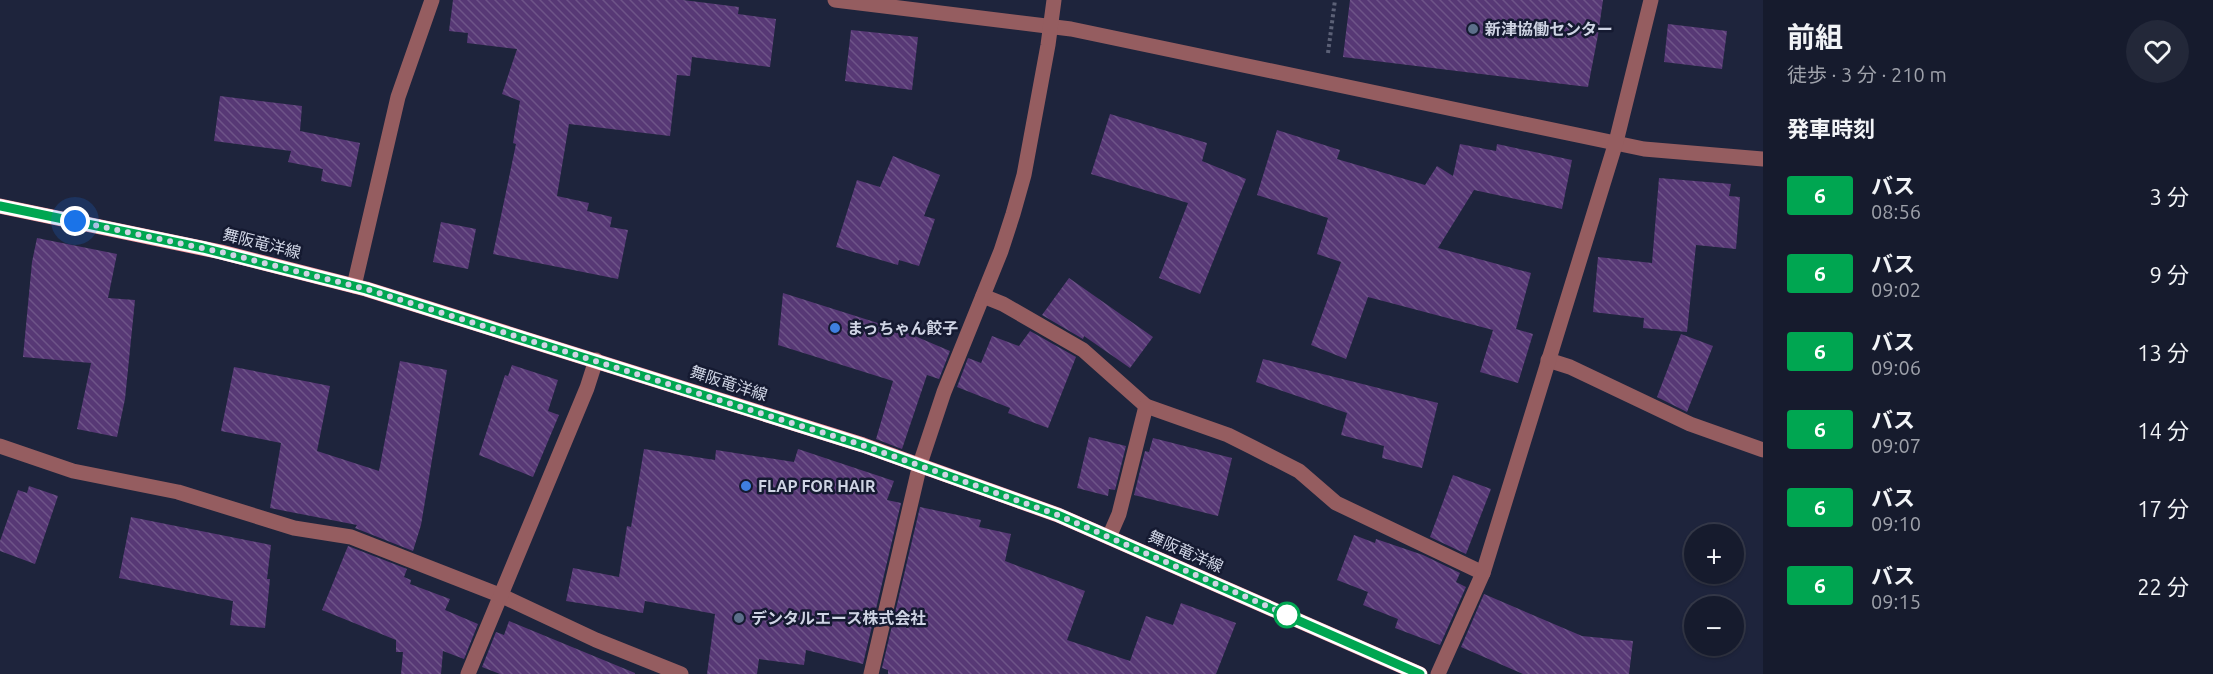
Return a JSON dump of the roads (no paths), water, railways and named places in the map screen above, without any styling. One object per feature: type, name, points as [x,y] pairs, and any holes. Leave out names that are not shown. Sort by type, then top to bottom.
[{"type":"main road","name":"舞阪竜洋線","points":[[0,206],[169,240],[354,286],[596,360],[920,464],[993,490],[1109,537],[1420,674]]},
{"type":"street","points":[[354,286],[398,97],[432,0]]},
{"type":"street","points":[[835,0],[1050,26],[1644,149],[1763,159]]},
{"type":"street","points":[[871,674],[920,464],[945,392],[1004,241],[1024,175],[1054,0]]},
{"type":"street","points":[[1438,674],[1483,573],[1616,142],[1651,0]]},
{"type":"street","points":[[983,296],[1003,304],[1083,350],[1146,406],[1228,435],[1299,471],[1336,503],[1483,573]]},
{"type":"street","points":[[468,674],[587,388],[596,360]]},
{"type":"street","points":[[1548,360],[1570,367],[1690,424],[1763,450]]},
{"type":"street","points":[[1109,537],[1119,514],[1146,406]]},
{"type":"street","points":[[0,446],[73,471],[195,497],[294,528],[351,537],[502,596],[596,640],[681,674]]},
{"type":"place","name":"新津協働センター","points":[[1473,29]]},
{"type":"place","name":"まっちゃん餃子","points":[[835,328]]},
{"type":"place","name":"FLAP FOR HAIR","points":[[746,486]]},
{"type":"place","name":"デンタルエース株式会社","points":[[739,618]]}]
